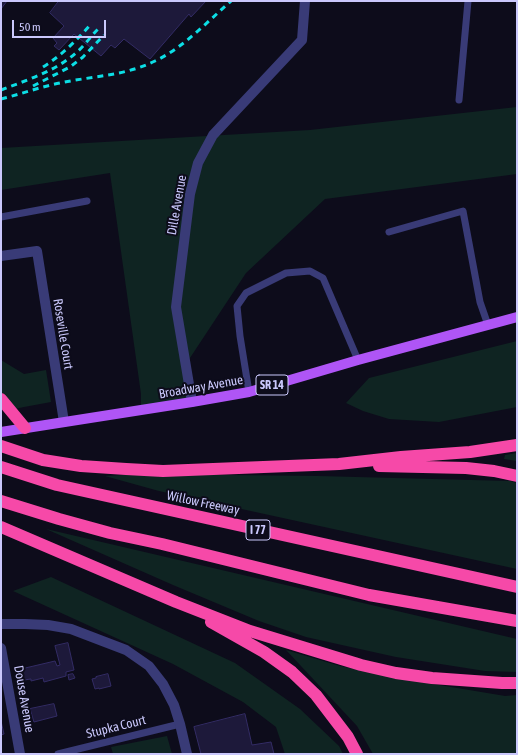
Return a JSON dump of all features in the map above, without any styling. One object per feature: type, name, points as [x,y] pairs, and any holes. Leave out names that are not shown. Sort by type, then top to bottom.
[{"type":"highway","points":[[1,399],[23,429]]},
{"type":"highway","points":[[339,464],[401,457],[470,452],[517,445]]},
{"type":"highway","points":[[1,446],[43,460],[81,466],[126,469],[163,471],[339,464],[466,468],[494,471],[517,476]]},
{"type":"highway","name":"Willow Freeway","points":[[1,467],[57,485],[517,587]]},
{"type":"highway","points":[[1,502],[110,533],[369,595],[517,621]]},
{"type":"highway","points":[[1,526],[176,602],[250,631],[361,665],[396,673],[432,678],[517,683]]},
{"type":"highway","points":[[176,602],[264,652],[292,672],[316,695],[348,737],[357,754]]},
{"type":"main road","name":"Broadway Avenue","points":[[1,432],[248,392],[358,360],[517,317]]},
{"type":"street","name":"Dille Avenue","points":[[192,402],[176,307],[190,194],[198,163],[213,135],[302,40],[305,1]]},
{"type":"street","name":"Roseville Court","points":[[1,256],[37,251],[64,422]]},
{"type":"street","points":[[1,624],[48,625],[71,629],[126,650],[149,666],[163,684],[174,705],[187,754]]},
{"type":"street","name":"Douse Avenue","points":[[1,648],[20,754]]},
{"type":"lane","points":[[459,100],[468,1]]},
{"type":"lane","points":[[1,217],[87,201]]},
{"type":"lane","points":[[389,232],[463,211],[480,302],[488,325]]},
{"type":"lane","points":[[248,392],[236,306],[246,293],[286,273],[310,271],[323,278],[358,360]]},
{"type":"lane","name":"Stupka Court","points":[[58,754],[180,724]]},
{"type":"green space","points":[[517,107],[517,174],[325,199],[246,273],[186,364],[192,402],[141,410],[141,394],[110,173],[1,190],[1,148],[310,130]]},
{"type":"green space","points":[[517,341],[517,407],[439,422],[389,419],[363,411],[346,403],[369,378]]},
{"type":"green space","points":[[1,360],[24,374],[46,370],[51,402],[10,410],[1,399]]},
{"type":"green space","points":[[517,453],[517,461],[504,459],[505,455]]},
{"type":"green space","points":[[140,474],[318,476],[510,481],[517,483],[517,569],[159,491],[105,476]]},
{"type":"green space","points":[[46,529],[517,639],[517,672],[485,671],[396,657],[306,637],[259,621]]},
{"type":"green space","points":[[51,577],[235,663],[300,709],[339,746],[343,754],[285,754],[276,727],[243,702],[173,664],[13,591]]},
{"type":"green space","points":[[286,650],[340,666],[397,678],[505,696],[517,695],[517,754],[373,754],[357,726]]},
{"type":"green space","points":[[167,736],[172,754],[113,754],[111,747]]},
{"type":"building","points":[[1,1],[7,1],[1,9]]},
{"type":"building","points":[[59,1],[206,1],[191,17],[189,14],[150,59],[124,39],[115,48],[111,45],[101,56],[74,34],[59,50],[54,46],[57,43],[53,38],[64,26],[50,13]]},
{"type":"building","points":[[68,643],[74,670],[66,672],[66,676],[44,682],[43,678],[31,681],[31,679],[24,680],[21,669],[55,661],[57,666],[60,665],[55,646]]},
{"type":"building","points":[[73,674],[75,678],[69,680],[68,675]]},
{"type":"building","points":[[108,674],[111,686],[95,689],[92,679]]},
{"type":"building","points":[[54,704],[57,716],[34,722],[30,709]]},
{"type":"building","points":[[245,714],[252,745],[271,742],[274,754],[201,754],[194,727]]},
{"type":"building","points":[[1,721],[4,734],[1,735]]},
{"type":"railway","points":[[1,99],[53,85],[120,73],[144,66],[165,56],[185,42],[231,1]]},
{"type":"railway","points":[[43,67],[69,47],[91,24]]},
{"type":"railway","points":[[1,90],[60,65],[80,49],[98,29]]},
{"type":"railway","points":[[33,86],[70,67],[83,57],[104,35]]}]
